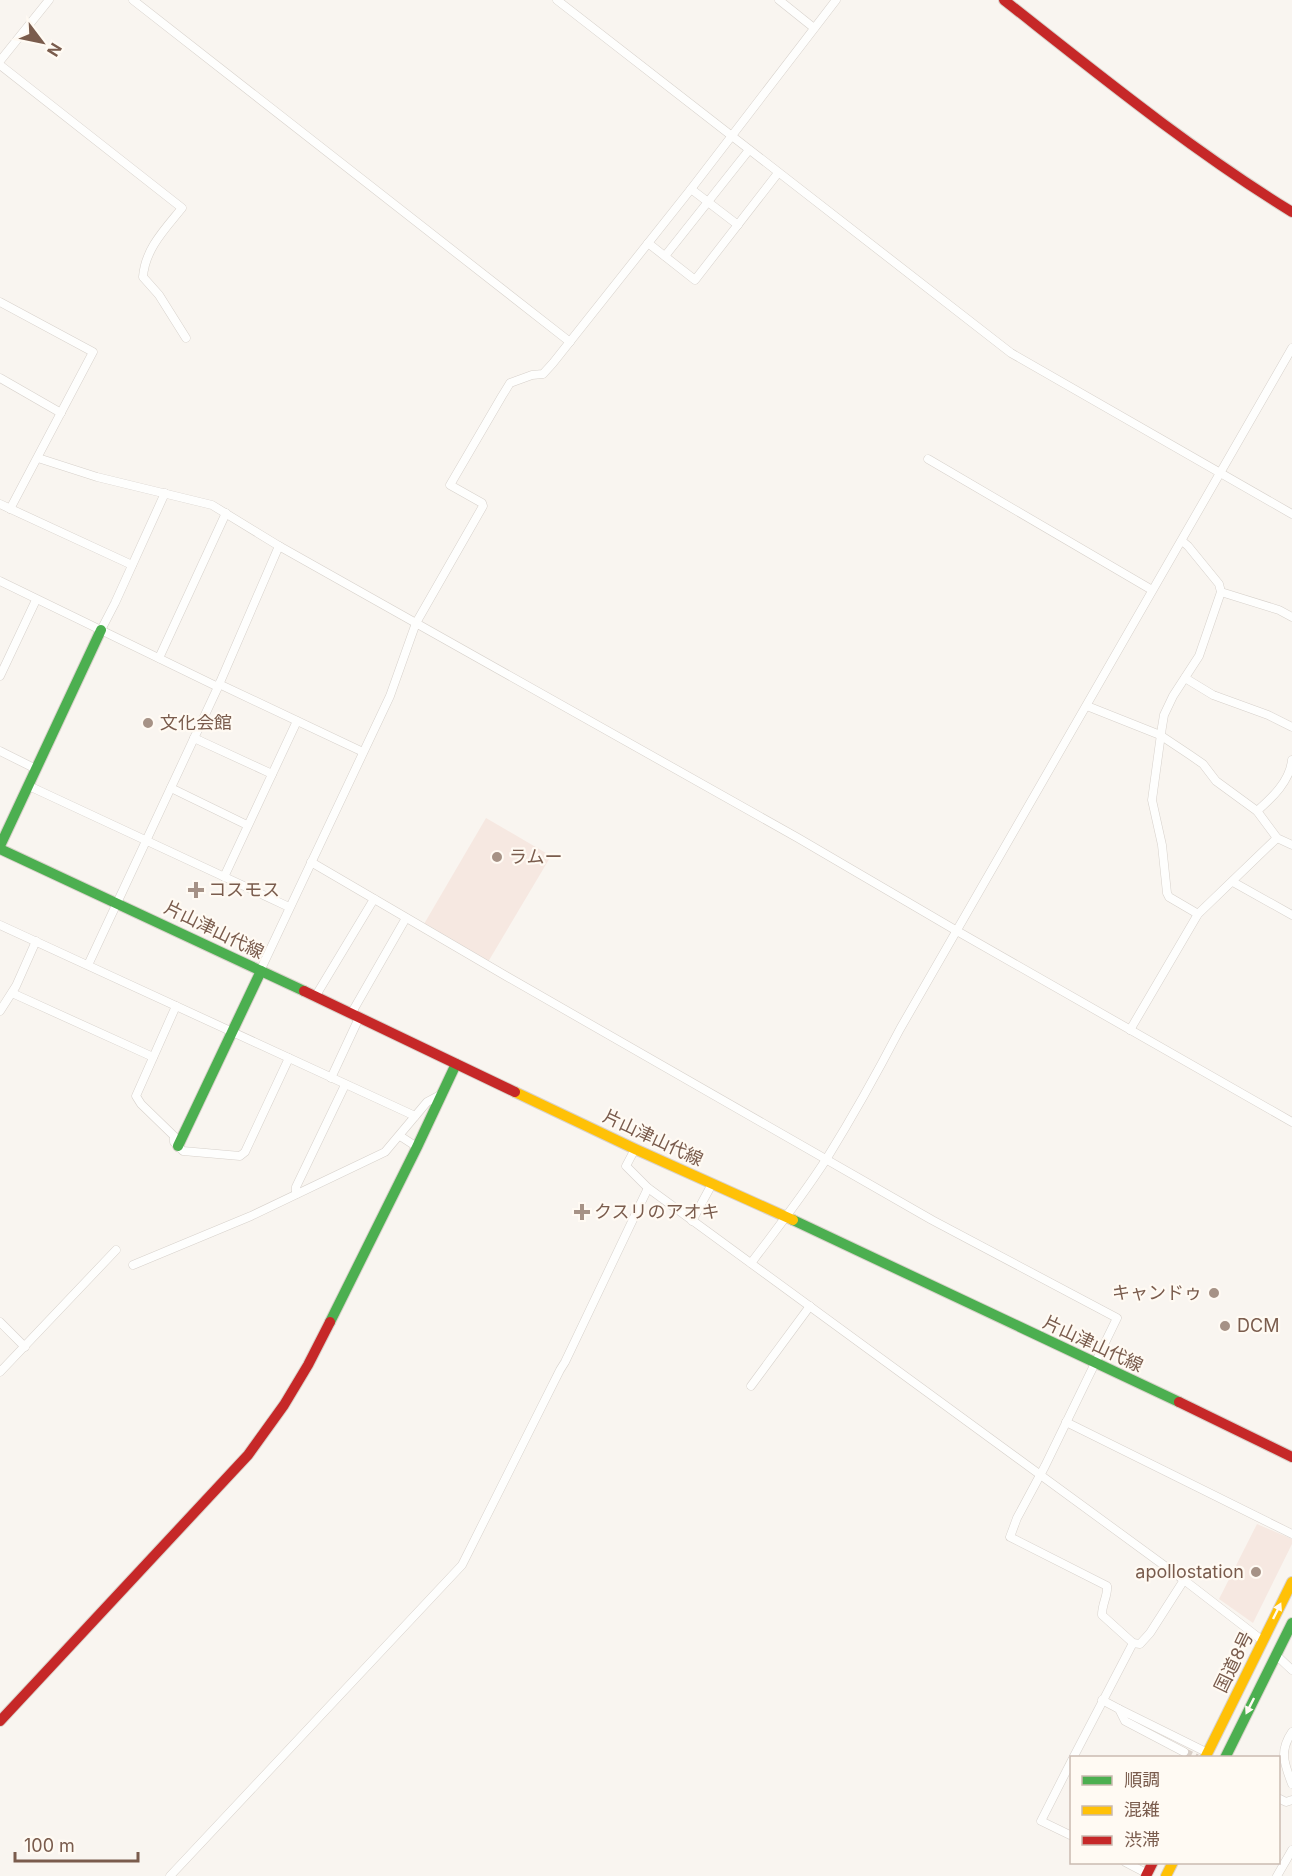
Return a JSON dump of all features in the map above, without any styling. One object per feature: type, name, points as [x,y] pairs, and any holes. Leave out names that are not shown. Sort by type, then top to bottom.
[{"type":"main road","points":[[1004,0],[1179,137],[1292,212]]},
{"type":"main road","points":[[0,848],[101,630]]},
{"type":"main road","name":"片山津山代線","points":[[0,848],[635,1149],[786,1217],[1292,1456]]},
{"type":"main road","points":[[178,1146],[260,971]]},
{"type":"main road","points":[[0,1721],[248,1455],[284,1406],[309,1365],[456,1064]]},
{"type":"main road","name":"国道8号","points":[[1206,1755],[1292,1581]]},
{"type":"main road","name":"国道8号","points":[[1226,1756],[1292,1623]]},
{"type":"street","points":[[49,0],[0,63],[182,208],[149,251],[143,278],[159,295],[186,338]]},
{"type":"street","points":[[132,0],[570,342]]},
{"type":"street","points":[[556,0],[1011,353],[1292,514]]},
{"type":"street","points":[[779,0],[814,28]]},
{"type":"street","points":[[260,971],[390,696],[416,622],[483,506],[482,503],[450,485],[510,383],[532,375],[543,374],[648,243],[836,0]]},
{"type":"street","points":[[665,256],[749,150]]},
{"type":"street","points":[[648,243],[695,280],[778,173]]},
{"type":"street","points":[[690,189],[738,225]]},
{"type":"street","points":[[0,302],[93,352],[10,508]]},
{"type":"street","points":[[751,1263],[826,1159],[864,1097],[1292,348]]},
{"type":"street","points":[[0,378],[62,412]]},
{"type":"street","points":[[38,458],[97,477],[212,506],[226,513],[279,546],[798,838],[1292,1122]]},
{"type":"street","points":[[928,459],[1152,590]]},
{"type":"street","points":[[101,630],[165,493]]},
{"type":"street","points":[[0,504],[132,565]]},
{"type":"street","points":[[159,658],[226,513]]},
{"type":"street","points":[[1182,541],[1219,584],[1221,592],[1199,656],[1168,706],[1160,735],[1152,800],[1162,845],[1167,893],[1169,897],[1198,914]]},
{"type":"street","points":[[88,965],[219,685],[279,546]]},
{"type":"street","points":[[0,581],[159,658],[363,752]]},
{"type":"street","points":[[1221,592],[1279,610],[1292,617]]},
{"type":"street","points":[[0,676],[36,600]]},
{"type":"street","points":[[1185,678],[1213,695],[1268,715],[1292,727]]},
{"type":"street","points":[[1087,706],[1160,735],[1203,764],[1216,781],[1257,811],[1278,838],[1292,845]]},
{"type":"street","points":[[224,877],[297,722]]},
{"type":"street","points":[[194,738],[272,774]]},
{"type":"street","points":[[0,751],[36,769]]},
{"type":"street","points":[[1257,811],[1279,788],[1290,770],[1292,760]]},
{"type":"street","points":[[29,786],[289,907]]},
{"type":"street","points":[[171,788],[248,825]]},
{"type":"street","points":[[1130,1030],[1198,914],[1278,838]]},
{"type":"street","points":[[311,862],[932,1220],[1117,1318],[1017,1518],[1010,1537],[1107,1586],[1108,1591],[1102,1605],[1102,1615],[1133,1643],[1140,1644],[1150,1633],[1184,1580]]},
{"type":"street","points":[[1233,882],[1292,915]]},
{"type":"street","points":[[315,997],[374,898]]},
{"type":"street","points":[[331,1078],[355,1016],[406,918]]},
{"type":"street","points":[[0,925],[415,1116]]},
{"type":"street","points":[[0,1011],[12,993],[36,941]]},
{"type":"street","points":[[12,993],[153,1057]]},
{"type":"street","points":[[176,1006],[136,1096],[137,1100],[174,1136],[174,1142],[183,1151],[240,1156],[245,1152],[289,1058]]},
{"type":"street","points":[[296,1194],[296,1187],[345,1085]]},
{"type":"street","points":[[133,1265],[251,1216],[385,1152],[427,1102],[442,1094]]},
{"type":"street","points":[[400,1136],[417,1147]]},
{"type":"street","points":[[635,1149],[626,1166],[648,1188],[1184,1580],[1263,1641]]},
{"type":"street","points":[[692,1221],[712,1184]]},
{"type":"street","points":[[171,1876],[462,1565],[566,1362],[648,1188]]},
{"type":"street","points":[[0,1372],[116,1250]]},
{"type":"street","points":[[751,1386],[810,1306]]},
{"type":"street","points":[[0,1322],[25,1347]]},
{"type":"street","points":[[1066,1422],[1292,1533]]},
{"type":"street","points":[[1074,1756],[1133,1643]]},
{"type":"street","points":[[1276,1655],[1292,1670]]},
{"type":"street","points":[[1102,1701],[1206,1755]]},
{"type":"street","points":[[1119,1709],[1125,1721],[1184,1752]]},
{"type":"street","points":[[1292,1732],[1284,1757],[1292,1784]]},
{"type":"street","points":[[1070,1763],[1041,1821],[1070,1836]]},
{"type":"street","points":[[1277,1876],[1292,1850]]},
{"type":"street","points":[[1127,1864],[1149,1875]]},
{"type":"shaded area","points":[[486,818],[551,856],[488,962],[424,924]]},
{"type":"shaded area","name":"apollostation","points":[[1257,1524],[1292,1539],[1292,1544],[1253,1623],[1219,1599]]},
{"type":"tunnel","points":[[1184,1752],[1193,1756]]},
{"type":"traffic: fast","points":[[0,846],[101,630]]},
{"type":"traffic: fast","points":[[0,849],[304,991]]},
{"type":"traffic: fast","points":[[178,1146],[261,971]]},
{"type":"traffic: fast","points":[[330,1322],[456,1064]]},
{"type":"traffic: fast","points":[[793,1220],[1179,1402]]},
{"type":"traffic: fast","points":[[1226,1756],[1292,1623]]},
{"type":"traffic: slow","points":[[515,1092],[793,1220]]},
{"type":"traffic: slow","points":[[1206,1756],[1292,1582]]},
{"type":"traffic: slow","points":[[1166,1876],[1172,1864]]},
{"type":"traffic: jam","points":[[1004,0],[1181,137],[1292,212]]},
{"type":"traffic: jam","points":[[304,991],[515,1092]]},
{"type":"traffic: jam","points":[[0,1721],[248,1455],[284,1405],[330,1322]]},
{"type":"traffic: jam","points":[[1179,1402],[1292,1457]]},
{"type":"traffic: jam","points":[[1146,1876],[1152,1864]]},
{"type":"place","name":"文化会館","points":[[148,723]]},
{"type":"place","name":"ラムー","points":[[497,857]]},
{"type":"place","name":"コスモス","points":[[196,890]]},
{"type":"place","name":"クスリのアオキ","points":[[582,1212]]},
{"type":"place","name":"キャンドゥ","points":[[1214,1293]]},
{"type":"place","name":"DCM","points":[[1225,1326]]},
{"type":"place","name":"apollostation","points":[[1256,1572]]}]
